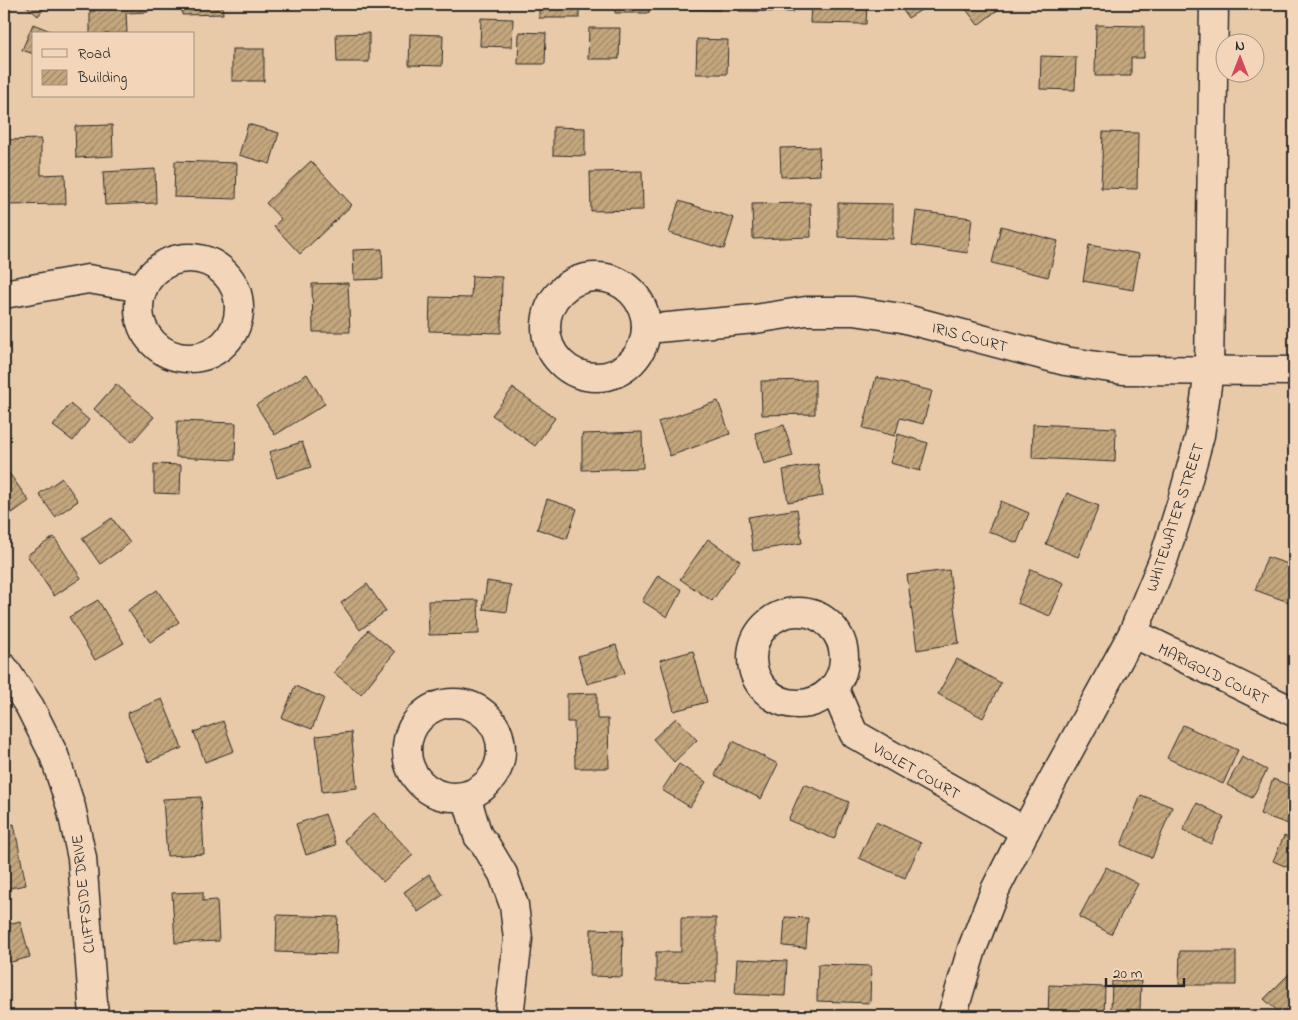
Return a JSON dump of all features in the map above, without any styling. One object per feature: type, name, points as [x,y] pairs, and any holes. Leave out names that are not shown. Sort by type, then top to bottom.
[{"type":"street","name":"WHITEWATER STREET","points":[[952,1016],[972,949],[995,890],[1025,831],[1133,634],[1163,562],[1200,435],[1209,371],[1214,4]]},
{"type":"street","points":[[4,294],[88,279],[143,288]]},
{"type":"street","name":"IRIS COURT","points":[[646,328],[755,319],[806,311],[854,311],[902,318],[1065,361],[1123,370],[1294,371]]},
{"type":"street","name":"MARIGOLD COURT","points":[[1133,634],[1294,712]]},
{"type":"street","name":"CLIFFSIDE DRIVE","points":[[4,668],[30,707],[54,754],[70,807],[82,858],[94,1016]]},
{"type":"street","name":"VIOLET COURT","points":[[834,688],[854,734],[1025,831]]},
{"type":"street","points":[[466,796],[478,836],[503,874],[514,905],[518,939],[510,1016]]},
{"type":"building","points":[[24,4],[48,4],[38,16]]},
{"type":"building","points":[[95,4],[148,4],[148,12],[126,13],[127,32],[90,32],[90,11],[95,11]]},
{"type":"building","points":[[182,4],[222,4],[223,14],[182,15]]},
{"type":"building","points":[[539,4],[579,4],[579,18],[539,18]]},
{"type":"building","points":[[615,4],[648,4],[649,13],[615,13]]},
{"type":"building","points":[[677,4],[721,4],[720,10],[677,9]]},
{"type":"building","points":[[739,4],[793,4],[793,12],[739,11]]},
{"type":"building","points":[[811,4],[867,4],[866,24],[810,23]]},
{"type":"building","points":[[899,4],[931,4],[908,18]]},
{"type":"building","points":[[962,4],[1002,4],[1004,5],[978,25]]},
{"type":"building","points":[[1103,4],[1143,4],[1143,6],[1103,6]]},
{"type":"building","points":[[481,18],[513,19],[512,47],[480,46]]},
{"type":"building","points":[[33,24],[53,32],[32,32],[32,53],[22,50]]},
{"type":"building","points":[[1096,25],[1144,26],[1144,58],[1131,58],[1131,76],[1095,76]]},
{"type":"building","points":[[589,28],[620,28],[619,59],[588,59]]},
{"type":"building","points":[[519,32],[546,33],[545,64],[518,64]]},
{"type":"building","points":[[369,33],[369,62],[337,62],[336,34]]},
{"type":"building","points":[[410,34],[443,35],[442,66],[409,65]]},
{"type":"building","points":[[697,39],[728,40],[727,74],[696,74]]},
{"type":"building","points":[[232,49],[264,49],[264,81],[232,81]]},
{"type":"building","points":[[1041,56],[1076,57],[1075,90],[1040,89]]},
{"type":"building","points":[[248,124],[279,133],[270,164],[239,155]]},
{"type":"building","points":[[112,125],[113,156],[76,158],[75,126]]},
{"type":"building","points":[[553,127],[585,128],[585,156],[553,155]]},
{"type":"building","points":[[1103,132],[1138,133],[1137,189],[1101,188]]},
{"type":"building","points":[[41,139],[41,175],[65,174],[66,204],[4,205],[4,140]]},
{"type":"building","points":[[819,147],[820,175],[781,177],[780,148]]},
{"type":"building","points":[[175,161],[237,163],[236,199],[174,197]]},
{"type":"building","points":[[311,161],[352,205],[300,254],[274,226],[281,219],[266,203]]},
{"type":"building","points":[[155,169],[156,203],[105,205],[103,172]]},
{"type":"building","points":[[642,171],[643,210],[591,211],[590,172]]},
{"type":"building","points":[[679,201],[734,218],[724,249],[669,233]]},
{"type":"building","points":[[810,203],[811,237],[753,239],[752,204]]},
{"type":"building","points":[[838,203],[893,204],[893,239],[838,237]]},
{"type":"building","points":[[916,211],[972,218],[968,253],[912,245]]},
{"type":"building","points":[[1001,226],[1058,241],[1048,277],[992,263]]},
{"type":"building","points":[[1089,245],[1139,254],[1133,290],[1083,281]]},
{"type":"building","points":[[382,249],[383,279],[354,280],[353,250]]},
{"type":"building","points":[[472,276],[502,277],[501,333],[429,331],[430,297],[471,298]]},
{"type":"building","points":[[348,283],[350,332],[313,332],[312,284]]},
{"type":"building","points":[[307,374],[325,404],[275,435],[256,405]]},
{"type":"building","points":[[876,377],[932,391],[923,424],[900,418],[895,436],[863,428]]},
{"type":"building","points":[[815,380],[815,414],[762,415],[761,381]]},
{"type":"building","points":[[116,384],[154,417],[132,442],[94,409]]},
{"type":"building","points":[[513,388],[555,418],[535,446],[492,415]]},
{"type":"building","points":[[718,401],[730,434],[670,456],[658,422]]},
{"type":"building","points":[[70,404],[89,420],[73,441],[53,426]]},
{"type":"building","points":[[177,421],[236,423],[235,460],[176,457]]},
{"type":"building","points":[[1033,424],[1116,428],[1115,462],[1032,458]]},
{"type":"building","points":[[784,425],[793,456],[764,464],[755,433]]},
{"type":"building","points":[[642,432],[643,468],[582,470],[582,434]]},
{"type":"building","points":[[898,434],[928,443],[920,471],[890,463]]},
{"type":"building","points":[[302,442],[311,467],[277,478],[269,452]]},
{"type":"building","points":[[154,464],[181,465],[180,494],[154,493]]},
{"type":"building","points":[[818,464],[823,496],[788,502],[783,470]]},
{"type":"building","points":[[4,466],[29,501],[8,516],[4,510]]},
{"type":"building","points":[[62,478],[78,501],[55,517],[39,494]]},
{"type":"building","points":[[1067,493],[1099,506],[1078,557],[1046,544]]},
{"type":"building","points":[[547,499],[577,509],[567,539],[537,529]]},
{"type":"building","points":[[1001,501],[1029,513],[1017,543],[988,531]]},
{"type":"building","points":[[797,509],[802,543],[753,551],[748,517]]},
{"type":"building","points":[[112,518],[130,543],[100,564],[82,538]]},
{"type":"building","points":[[54,537],[81,578],[54,596],[27,555]]},
{"type":"building","points":[[708,539],[740,561],[712,601],[680,579]]},
{"type":"building","points":[[1267,557],[1294,566],[1294,604],[1255,590]]},
{"type":"building","points":[[1031,569],[1064,583],[1050,616],[1017,603]]},
{"type":"building","points":[[949,570],[959,643],[917,650],[907,575]]},
{"type":"building","points":[[658,575],[682,590],[667,617],[642,601]]},
{"type":"building","points":[[487,581],[511,585],[507,612],[483,609]]},
{"type":"building","points":[[367,584],[386,611],[360,630],[341,603]]},
{"type":"building","points":[[157,590],[179,622],[150,642],[128,610]]},
{"type":"building","points":[[98,600],[124,643],[95,660],[69,617]]},
{"type":"building","points":[[478,600],[479,634],[429,635],[428,601]]},
{"type":"building","points":[[368,630],[395,652],[361,694],[334,673]]},
{"type":"building","points":[[616,645],[625,673],[587,684],[578,656]]},
{"type":"building","points":[[693,651],[707,702],[674,711],[660,660]]},
{"type":"building","points":[[957,659],[1001,683],[983,718],[938,694]]},
{"type":"building","points":[[295,686],[324,698],[312,729],[282,718]]},
{"type":"building","points":[[597,693],[597,719],[608,719],[609,768],[575,768],[574,722],[567,722],[567,694]]},
{"type":"building","points":[[162,699],[182,748],[148,762],[127,713]]},
{"type":"building","points":[[676,718],[697,740],[674,762],[653,739]]},
{"type":"building","points":[[223,721],[234,751],[205,762],[194,732]]},
{"type":"building","points":[[1183,725],[1238,750],[1223,784],[1167,758]]},
{"type":"building","points":[[351,732],[357,788],[322,792],[316,736]]},
{"type":"building","points":[[733,741],[778,764],[761,799],[715,775]]},
{"type":"building","points":[[1242,757],[1267,770],[1252,798],[1227,785]]},
{"type":"building","points":[[679,764],[706,782],[690,807],[662,790]]},
{"type":"building","points":[[1273,779],[1294,787],[1294,826],[1260,814]]},
{"type":"building","points":[[804,784],[849,802],[834,839],[788,820]]},
{"type":"building","points":[[1141,795],[1172,807],[1152,858],[1121,845]]},
{"type":"building","points":[[201,797],[204,854],[167,856],[163,799]]},
{"type":"building","points":[[1197,803],[1224,817],[1211,844],[1183,830]]},
{"type":"building","points":[[374,813],[413,855],[383,882],[344,840]]},
{"type":"building","points":[[325,814],[336,845],[306,855],[296,824]]},
{"type":"building","points":[[876,822],[921,843],[905,878],[859,858]]},
{"type":"building","points":[[14,824],[26,885],[4,889],[4,826]]},
{"type":"building","points":[[1284,836],[1294,840],[1294,870],[1273,861]]},
{"type":"building","points":[[1106,867],[1138,884],[1111,934],[1079,917]]},
{"type":"building","points":[[429,874],[443,895],[418,912],[404,892]]},
{"type":"building","points":[[203,892],[203,901],[217,900],[219,941],[175,943],[172,893]]},
{"type":"building","points":[[277,915],[338,917],[336,954],[276,952]]},
{"type":"building","points":[[785,917],[808,918],[806,948],[783,946]]},
{"type":"building","points":[[681,918],[716,918],[716,982],[656,981],[656,952],[681,952]]},
{"type":"building","points":[[20,921],[30,957],[4,964],[4,925]]},
{"type":"building","points":[[591,929],[623,930],[622,977],[590,976]]},
{"type":"building","points":[[1180,951],[1236,951],[1236,985],[1179,985]]},
{"type":"building","points":[[737,959],[787,961],[785,996],[735,994]]},
{"type":"building","points":[[818,964],[871,966],[870,1003],[817,1001]]},
{"type":"building","points":[[1290,973],[1294,977],[1294,1016],[1283,1016],[1264,999]]},
{"type":"building","points":[[1112,981],[1141,981],[1140,1010],[1111,1010]]},
{"type":"building","points":[[1049,985],[1105,987],[1104,1016],[1048,1016]]}]
